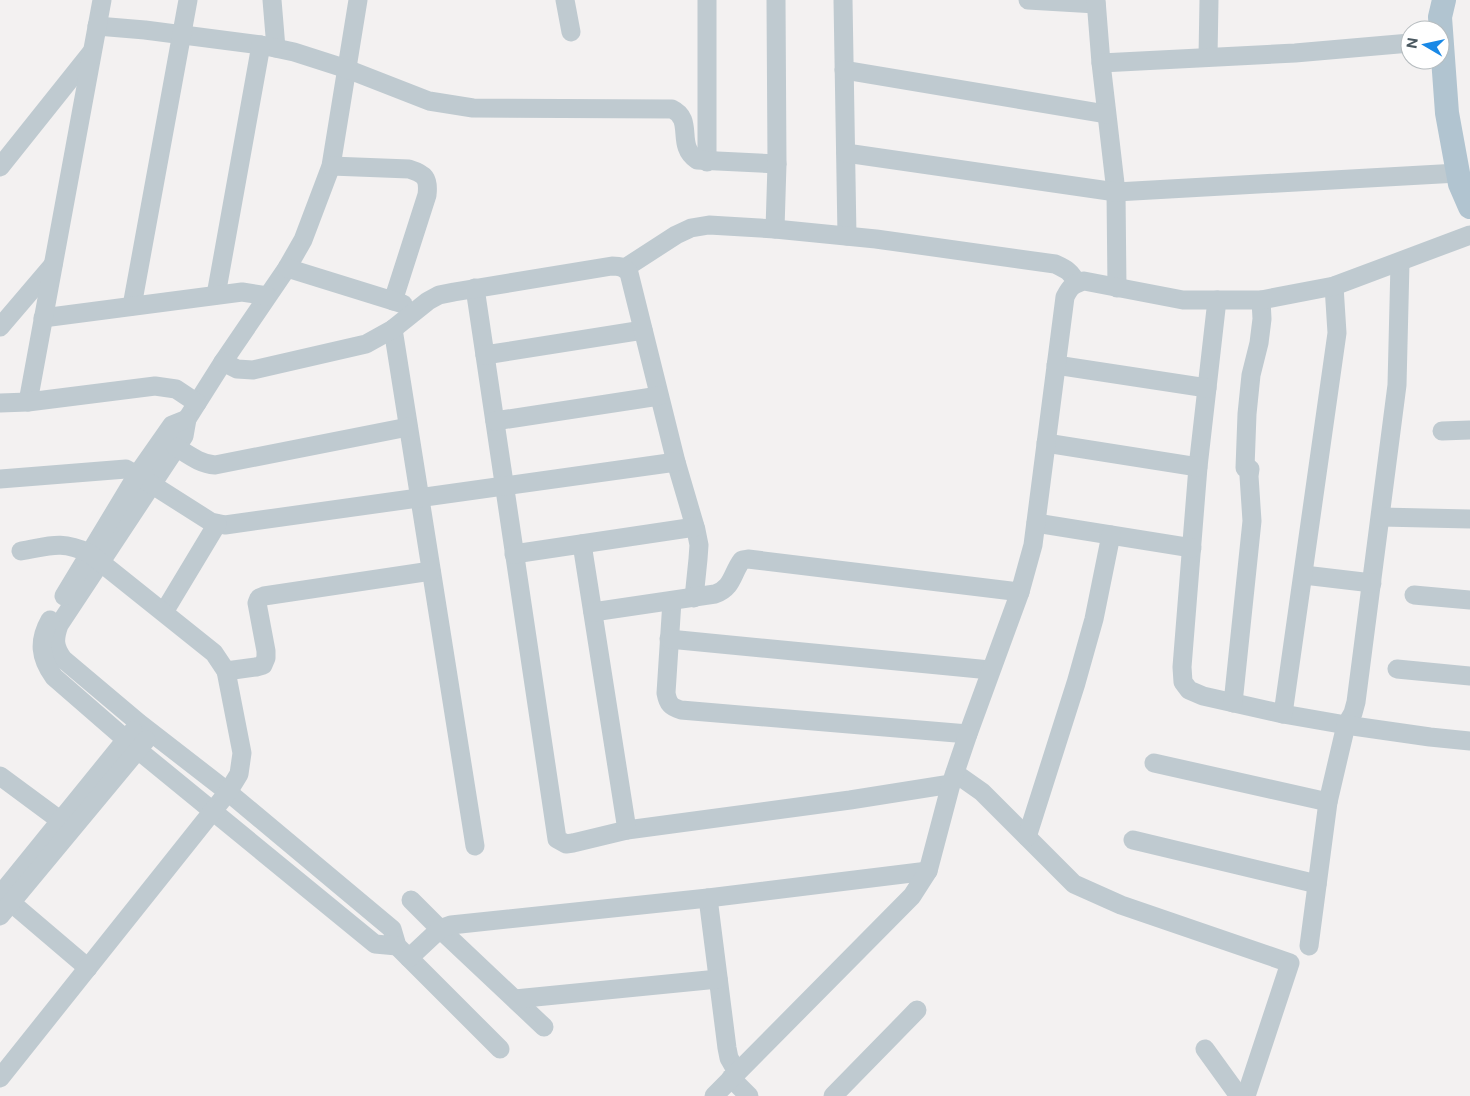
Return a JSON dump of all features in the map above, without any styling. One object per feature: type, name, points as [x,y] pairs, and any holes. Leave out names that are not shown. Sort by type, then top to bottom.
[{"type":"main road","points":[[1440,20],[1444,0]]},
{"type":"main road","points":[[1443,70],[1447,114],[1460,184],[1470,206]]},
{"type":"street","points":[[28,402],[102,0]]},
{"type":"street","points":[[132,306],[188,0]]},
{"type":"street","points":[[216,295],[268,46],[272,0]]},
{"type":"street","points":[[145,480],[184,436],[192,411],[287,268],[303,240],[331,166],[358,0]]},
{"type":"street","points":[[565,0],[571,32]]},
{"type":"street","points":[[707,0],[707,162]]},
{"type":"street","points":[[775,229],[777,164],[776,0]]},
{"type":"street","points":[[843,0],[847,236]]},
{"type":"street","points":[[1028,0],[1096,2],[1100,63],[1116,192],[1117,288]]},
{"type":"street","points":[[1208,57],[1209,0]]},
{"type":"street","points":[[98,26],[268,46],[294,52],[347,69],[429,100],[466,107],[672,109],[680,113],[684,121],[686,148],[689,155],[697,160],[777,164]]},
{"type":"street","points":[[1100,63],[1294,53],[1400,44]]},
{"type":"street","points":[[0,167],[93,51]]},
{"type":"street","points":[[844,70],[1106,114]]},
{"type":"street","points":[[846,153],[1116,192],[1458,173]]},
{"type":"street","points":[[331,166],[409,169],[419,172],[426,178],[428,185],[426,195],[392,301]]},
{"type":"street","points":[[625,268],[660,244],[691,228],[708,225],[847,236],[1055,264],[1065,268],[1073,275],[1076,283]]},
{"type":"street","points":[[714,1096],[912,896],[928,871],[953,779],[990,670],[1020,592],[1033,544],[1065,297],[1070,288],[1076,283],[1084,281],[1183,300],[1262,300],[1334,286],[1400,263],[1470,235]]},
{"type":"street","points":[[1309,946],[1328,802],[1346,725],[1353,713],[1356,702],[1372,583],[1397,386],[1400,263]]},
{"type":"street","points":[[0,326],[53,265]]},
{"type":"street","points":[[223,362],[237,369],[253,370],[366,344],[393,329],[438,295],[612,266],[625,268],[643,330],[676,462],[696,527],[698,552],[694,598]]},
{"type":"street","points":[[287,268],[417,309]]},
{"type":"street","points":[[1284,714],[1337,333],[1334,286]]},
{"type":"street","points":[[475,288],[557,840],[566,844],[573,843],[626,830],[850,800],[953,779],[982,792],[1074,884],[1121,905],[1290,963],[1246,1096]]},
{"type":"street","points":[[44,318],[242,292],[267,296]]},
{"type":"street","points":[[1217,300],[1198,467],[1182,667],[1184,682],[1189,690],[1203,696],[1284,714],[1346,725],[1470,741]]},
{"type":"street","points":[[1233,702],[1252,521],[1248,469],[1247,414],[1252,375],[1259,343],[1262,300]]},
{"type":"street","points":[[393,329],[475,846]]},
{"type":"street","points":[[485,355],[643,330]]},
{"type":"street","points":[[1056,365],[1207,388]]},
{"type":"street","points":[[0,403],[28,402],[155,386],[176,389],[192,411]]},
{"type":"street","points":[[495,421],[659,396]]},
{"type":"street","points":[[192,411],[172,424],[145,480],[95,557],[42,655],[54,678],[375,944],[403,952],[440,929],[451,925],[708,898],[928,871]]},
{"type":"street","points":[[176,447],[198,461],[207,465],[215,465],[408,427]]},
{"type":"street","points":[[1442,430],[1470,430]]},
{"type":"street","points":[[1046,443],[1198,467]]},
{"type":"street","points":[[0,480],[126,469],[217,524],[238,525],[676,462]]},
{"type":"street","points":[[1380,517],[1470,519]]},
{"type":"street","points":[[1036,523],[1192,548]]},
{"type":"street","points":[[164,612],[217,524]]},
{"type":"street","points":[[514,554],[696,527]]},
{"type":"street","points":[[1027,837],[1086,646],[1102,584],[1111,535]]},
{"type":"street","points":[[0,1078],[228,792],[239,774],[242,753],[226,672],[214,653],[95,557],[75,547],[63,544],[21,551]]},
{"type":"street","points":[[582,544],[626,830]]},
{"type":"street","points":[[593,612],[694,598],[722,592],[727,588],[738,565],[742,560],[748,559],[1020,592]]},
{"type":"street","points":[[226,672],[256,667],[263,664],[266,658],[256,603],[259,598],[431,571]]},
{"type":"street","points":[[1304,575],[1372,583]]},
{"type":"street","points":[[1414,595],[1470,600]]},
{"type":"street","points":[[672,601],[666,693],[667,702],[674,708],[968,734]]},
{"type":"street","points":[[669,639],[990,670]]},
{"type":"street","points":[[49,642],[64,659],[145,728],[228,792],[392,929],[403,952],[500,1049]]},
{"type":"street","points":[[1397,668],[1470,676]]},
{"type":"street","points":[[2,900],[133,745],[145,728]]},
{"type":"street","points":[[2,900],[61,821],[133,745]]},
{"type":"street","points":[[1154,763],[1328,802]]},
{"type":"street","points":[[0,776],[61,821]]},
{"type":"street","points":[[1133,840],[1317,884]]},
{"type":"street","points":[[708,898],[729,1058],[734,1075],[749,1096]]},
{"type":"street","points":[[2,900],[88,968]]},
{"type":"street","points":[[411,900],[544,1026]]},
{"type":"street","points":[[515,999],[718,979]]},
{"type":"street","points":[[833,1096],[917,1010]]},
{"type":"street","points":[[1205,1050],[1239,1096]]}]
